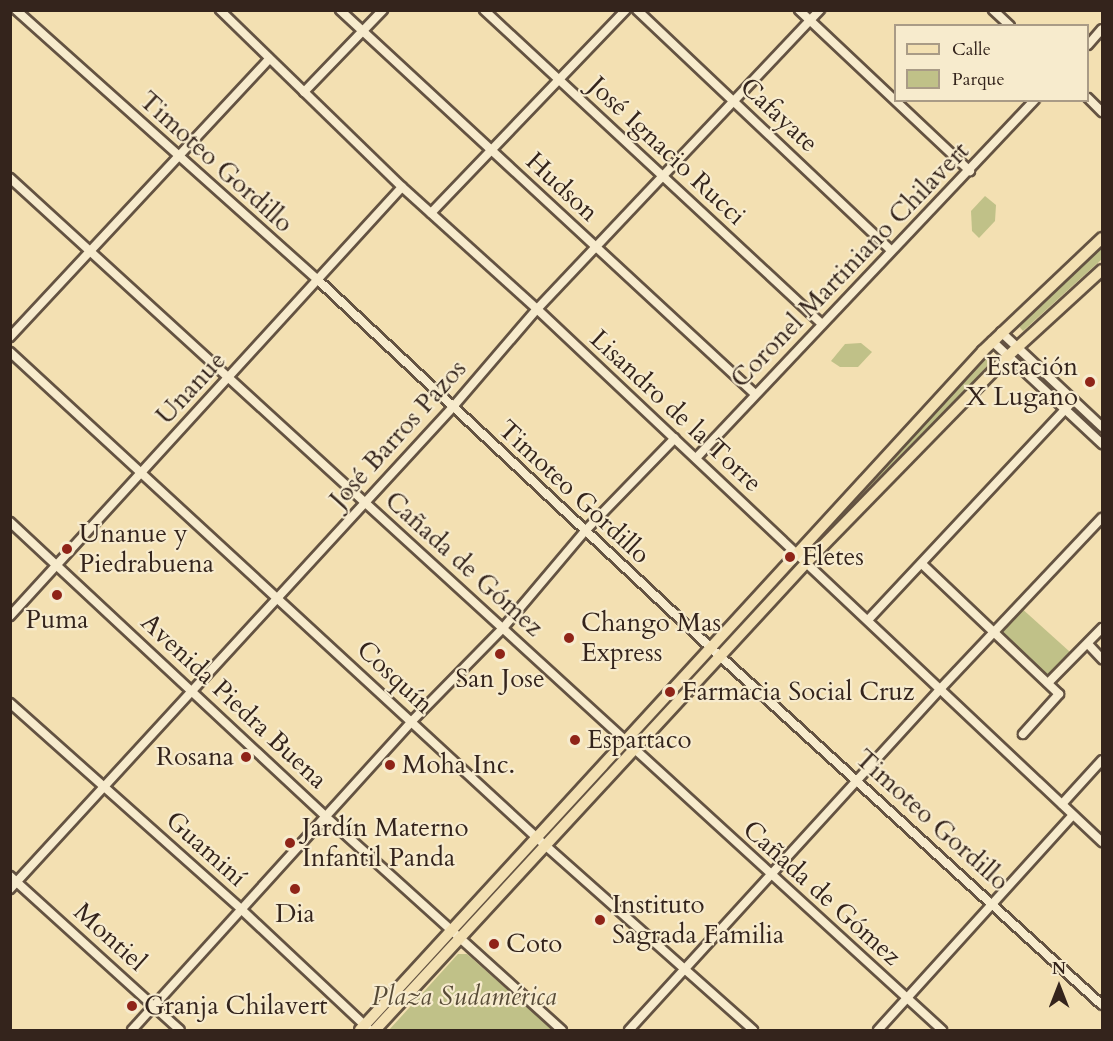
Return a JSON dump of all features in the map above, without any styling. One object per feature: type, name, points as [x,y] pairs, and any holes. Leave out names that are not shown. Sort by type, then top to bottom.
[{"type":"main road","points":[[367,1029],[456,935],[547,846],[720,656],[802,558],[806,540],[992,341],[1102,237]]},
{"type":"main road","points":[[456,935],[537,838],[711,648],[1017,347],[1102,270]]},
{"type":"street","name":"Timoteo Gordillo","points":[[16,10],[318,280],[452,408],[711,648],[1102,1005]]},
{"type":"street","name":"Lisandro de la Torre","points":[[220,10],[402,187],[675,438],[1102,842]]},
{"type":"street","name":"Hudson","points":[[340,10],[755,394]]},
{"type":"street","points":[[304,92],[383,10]]},
{"type":"street","name":"José Ignacio Rucci","points":[[484,10],[821,323]]},
{"type":"street","points":[[431,213],[494,152],[558,80],[626,10]]},
{"type":"street","name":"Cafayate","points":[[638,10],[891,250]]},
{"type":"street","points":[[800,10],[894,100]]},
{"type":"street","name":"José Barros Pazos","points":[[10,889],[14,879],[105,787],[452,408],[537,309],[820,10]]},
{"type":"street","points":[[993,10],[1008,24]]},
{"type":"street","points":[[1089,44],[1102,29]]},
{"type":"street","points":[[10,337],[269,59]]},
{"type":"street","points":[[1089,99],[1102,112]]},
{"type":"street","points":[[896,102],[970,171]]},
{"type":"street","name":"Coronel Martiniano Chilavert","points":[[696,458],[821,323],[970,171],[1033,102]]},
{"type":"street","name":"Cañada de Gómez","points":[[10,178],[230,377],[634,751],[942,1030]]},
{"type":"street","name":"Unanue","points":[[10,616],[402,187]]},
{"type":"street","points":[[1001,332],[1102,427]]},
{"type":"street","points":[[992,341],[1102,442]]},
{"type":"street","name":"Cosquín","points":[[10,352],[279,596],[537,838],[753,1030]]},
{"type":"street","points":[[868,620],[1074,400]]},
{"type":"street","points":[[132,1030],[411,722],[503,628],[585,531],[675,438]]},
{"type":"street","points":[[629,1030],[940,688],[1102,518]]},
{"type":"street","name":"Avenida Piedra Buena","points":[[10,522],[58,564],[326,817],[562,1030]]},
{"type":"street","points":[[922,564],[1059,694],[1023,734]]},
{"type":"street","points":[[1048,683],[1102,628]]},
{"type":"street","points":[[1088,644],[1102,659]]},
{"type":"street","name":"Guaminí","points":[[10,703],[242,910],[367,1029]]},
{"type":"street","points":[[1062,804],[1102,760]]},
{"type":"street","points":[[878,1030],[1073,815]]},
{"type":"street","name":"Montiel","points":[[14,879],[180,1030]]},
{"type":"green space","points":[[985,196],[996,205],[995,221],[979,238],[972,231],[971,211]]},
{"type":"green space","points":[[1102,243],[1102,259],[1023,331],[1016,323]]},
{"type":"green space","points":[[861,343],[872,352],[858,367],[840,367],[831,361],[845,344]]},
{"type":"green space","points":[[982,356],[991,364],[815,547],[809,542]]},
{"type":"green space","points":[[1019,606],[1075,656],[1050,684],[994,633]]},
{"type":"green space","name":"Plaza Sudamérica","points":[[458,954],[467,954],[553,1030],[389,1030]]},
{"type":"place","name":"Estación X Lugano","points":[[1090,382]]},
{"type":"place","name":"Unanue y Piedrabuena","points":[[67,549]]},
{"type":"place","name":"Fletes","points":[[790,557]]},
{"type":"place","name":"Puma","points":[[57,595]]},
{"type":"place","name":"Chango Mas Express","points":[[569,638]]},
{"type":"place","name":"San Jose","points":[[500,654]]},
{"type":"place","name":"Farmacia Social Cruz","points":[[670,692]]},
{"type":"place","name":"Espartaco","points":[[575,740]]},
{"type":"place","name":"Rosana","points":[[246,757]]},
{"type":"place","name":"Moha Inc.","points":[[390,765]]},
{"type":"place","name":"Jardín Materno Infantil Panda","points":[[290,843]]},
{"type":"place","name":"Dia","points":[[295,889]]},
{"type":"place","name":"Instituto Sagrada Familia","points":[[600,920]]},
{"type":"place","name":"Coto","points":[[494,944]]},
{"type":"place","name":"Granja Chilavert","points":[[132,1006]]}]
